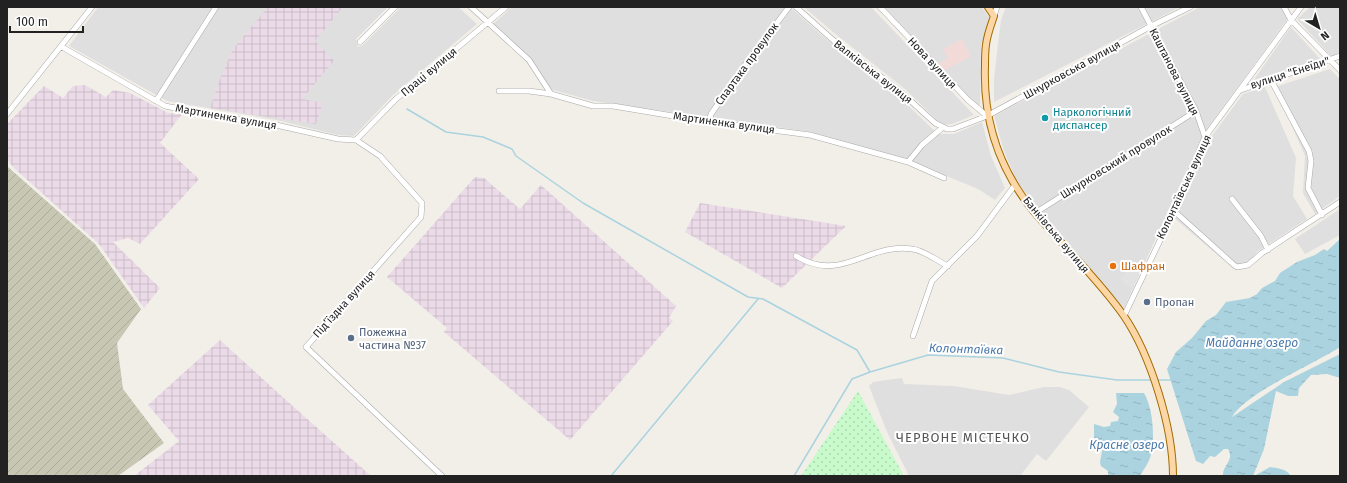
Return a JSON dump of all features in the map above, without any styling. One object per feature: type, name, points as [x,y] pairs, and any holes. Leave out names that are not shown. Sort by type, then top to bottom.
[{"type":"main road","points":[[988,7],[994,16]]},
{"type":"main road","name":"Банківська вулиця","points":[[994,16],[986,45],[985,77],[987,116],[999,155],[1015,186],[1035,213],[1124,316],[1144,353],[1166,420],[1172,452],[1173,476]]},
{"type":"street","points":[[7,114],[62,47],[92,7]]},
{"type":"street","points":[[156,101],[216,7]]},
{"type":"street","points":[[360,42],[395,7]]},
{"type":"street","points":[[471,7],[529,60],[551,94]]},
{"type":"street","name":"Праці вулиця","points":[[356,140],[396,99],[506,7]]},
{"type":"street","name":"Спартака провулок","points":[[709,122],[711,114],[736,77],[789,7]]},
{"type":"street","name":"Валківська вулиця","points":[[796,7],[833,40],[902,93],[942,128]]},
{"type":"street","name":"Нова вулиця","points":[[880,7],[968,100],[987,116]]},
{"type":"street","name":"Банківська вулиця","points":[[994,16],[997,7]]},
{"type":"street","name":"Каштанова вулиця","points":[[1141,7],[1196,111],[1205,137]]},
{"type":"street","name":"Шнурковська вулиця","points":[[942,128],[953,129],[987,116],[1151,26],[1190,7]]},
{"type":"street","points":[[1284,7],[1291,20],[1340,70]]},
{"type":"street","name":"Колонтаївська вулиця","points":[[1124,316],[1174,211],[1205,137],[1301,7]]},
{"type":"street","name":"Мартиненка вулиця","points":[[62,47],[165,106],[221,117],[276,125],[338,139],[356,140]]},
{"type":"street","name":"вулиця \"Енеїди\"","points":[[1240,90],[1340,56]]},
{"type":"street","points":[[1271,80],[1309,151],[1312,161],[1308,188],[1322,214]]},
{"type":"street","name":"Мартиненка вулиця","points":[[499,91],[529,91],[551,94],[592,106],[613,106],[709,122],[810,135],[908,162],[944,178]]},
{"type":"street","name":"Шнурковський провулок","points":[[1035,213],[1196,111]]},
{"type":"street","points":[[908,162],[922,145],[942,128]]},
{"type":"street","name":"Під’їздна вулиця","points":[[356,140],[380,156],[422,203],[421,217],[306,347],[442,476]]},
{"type":"street","points":[[913,336],[932,281],[986,226],[1015,186]]},
{"type":"street","points":[[1232,199],[1261,236],[1268,250]]},
{"type":"street","points":[[1174,211],[1237,267],[1248,265],[1340,202]]},
{"type":"street","points":[[796,256],[808,264],[830,267],[887,250],[913,249],[948,266]]},
{"type":"shaded area","points":[[98,7],[388,7],[356,39],[358,47],[363,45],[401,7],[458,7],[477,24],[393,95],[354,136],[338,135],[277,120],[167,101],[69,46]]},
{"type":"shaded area","points":[[268,7],[343,7],[315,41],[334,61],[302,99],[323,103],[316,124],[210,108],[220,79],[233,49]]},
{"type":"shaded area","points":[[512,7],[790,7],[826,39],[899,97],[938,134],[954,134],[982,122],[991,156],[1005,188],[995,200],[978,189],[908,160],[811,132],[593,101],[550,89],[531,59],[493,24]]},
{"type":"shaded area","points":[[804,7],[871,7],[974,115],[952,124],[942,125],[905,89]]},
{"type":"shaded area","points":[[884,7],[982,7],[989,17],[981,45],[980,106],[969,98]]},
{"type":"shaded area","points":[[1006,7],[1180,7],[994,102],[994,79],[1001,20]]},
{"type":"shaded area","points":[[1200,7],[1284,7],[1289,17],[1204,133],[1124,308],[1018,184],[1004,151],[994,116]]},
{"type":"shaded area","points":[[1310,7],[1340,7],[1340,52],[1332,57],[1297,19]]},
{"type":"shaded area","points":[[1291,27],[1322,61],[1276,77],[1253,81]]},
{"type":"shaded area","points":[[962,39],[971,56],[942,72],[938,64],[948,58],[943,49]]},
{"type":"shaded area","points":[[1330,69],[1340,79],[1340,196],[1315,214],[1303,193],[1305,156],[1275,87]]},
{"type":"shaded area","points":[[85,85],[106,97],[113,90],[130,93],[168,113],[182,114],[160,143],[199,179],[140,244],[128,238],[113,242],[160,288],[144,308],[99,244],[8,161],[7,124],[44,86],[63,98],[73,86]]},
{"type":"shaded area","points":[[1265,87],[1296,158],[1293,196],[1307,219],[1258,251],[1241,270],[1220,257],[1173,217],[1209,140],[1243,94]]},
{"type":"shaded area","points":[[7,164],[8,167],[95,244],[141,309],[117,343],[123,389],[164,443],[118,476],[7,476]]},
{"type":"shaded area","points":[[475,177],[484,178],[520,209],[541,185],[676,306],[669,318],[673,321],[570,440],[444,332],[447,328],[387,277]]},
{"type":"shaded area","points":[[700,203],[846,226],[782,288],[685,232]]},
{"type":"shaded area","points":[[1340,209],[1340,235],[1305,254],[1295,239]]},
{"type":"shaded area","points":[[1137,263],[1143,266],[1132,288],[1125,284],[1120,278]]},
{"type":"shaded area","points":[[220,340],[371,476],[134,476],[179,441],[148,405]]},
{"type":"shaded area","points":[[902,378],[904,384],[954,386],[1009,395],[1044,387],[1060,387],[1069,390],[1089,407],[1046,461],[1037,454],[1020,476],[909,476],[887,432],[869,386],[873,382]]},
{"type":"green space","points":[[858,391],[904,476],[801,476]]},
{"type":"water","name":"Майданне озеро","points":[[1340,239],[1340,347],[1251,398],[1232,417],[1284,382],[1340,354],[1340,378],[1327,374],[1311,375],[1299,388],[1298,396],[1288,396],[1276,391],[1264,449],[1253,476],[1223,476],[1224,469],[1230,457],[1228,449],[1224,449],[1215,457],[1210,456],[1203,464],[1196,461],[1167,369],[1176,352],[1192,338],[1206,321],[1216,315],[1226,302],[1250,298],[1257,294],[1262,288],[1275,281],[1280,273],[1297,262],[1315,255],[1324,249],[1327,251]]},
{"type":"water","name":"Красне озеро","points":[[1116,393],[1144,393],[1147,399],[1151,414],[1153,439],[1150,457],[1140,476],[1108,476],[1108,471],[1101,466],[1100,462],[1103,446],[1096,442],[1094,437],[1094,424],[1104,427],[1110,426],[1111,422],[1118,421],[1119,417],[1113,412],[1117,404]]},
{"type":"water","points":[[1270,467],[1284,470],[1291,476],[1254,476]]},
{"type":"waterway","points":[[407,109],[446,132],[483,137],[512,149],[516,156],[583,203],[748,297],[763,299],[857,350],[870,372]]},
{"type":"waterway","points":[[611,476],[758,299]]},
{"type":"waterway","name":"Колонтаївка","points":[[794,476],[852,379],[870,372],[928,355],[1003,358],[1059,372],[1117,380],[1153,380]]},
{"type":"waterway","name":"Колонтаївка","points":[[1157,380],[1171,380]]},
{"type":"place","name":"Наркологічний диспансер","points":[[1045,118]]},
{"type":"place","name":"Шафран","points":[[1113,266]]},
{"type":"place","name":"Пропан","points":[[1147,302]]},
{"type":"place","name":"Пожежна частина №37","points":[[351,338]]},
{"type":"district","name":"ЧЕРВОНЕ МІСТЕЧКО","points":[[963,437]]}]
